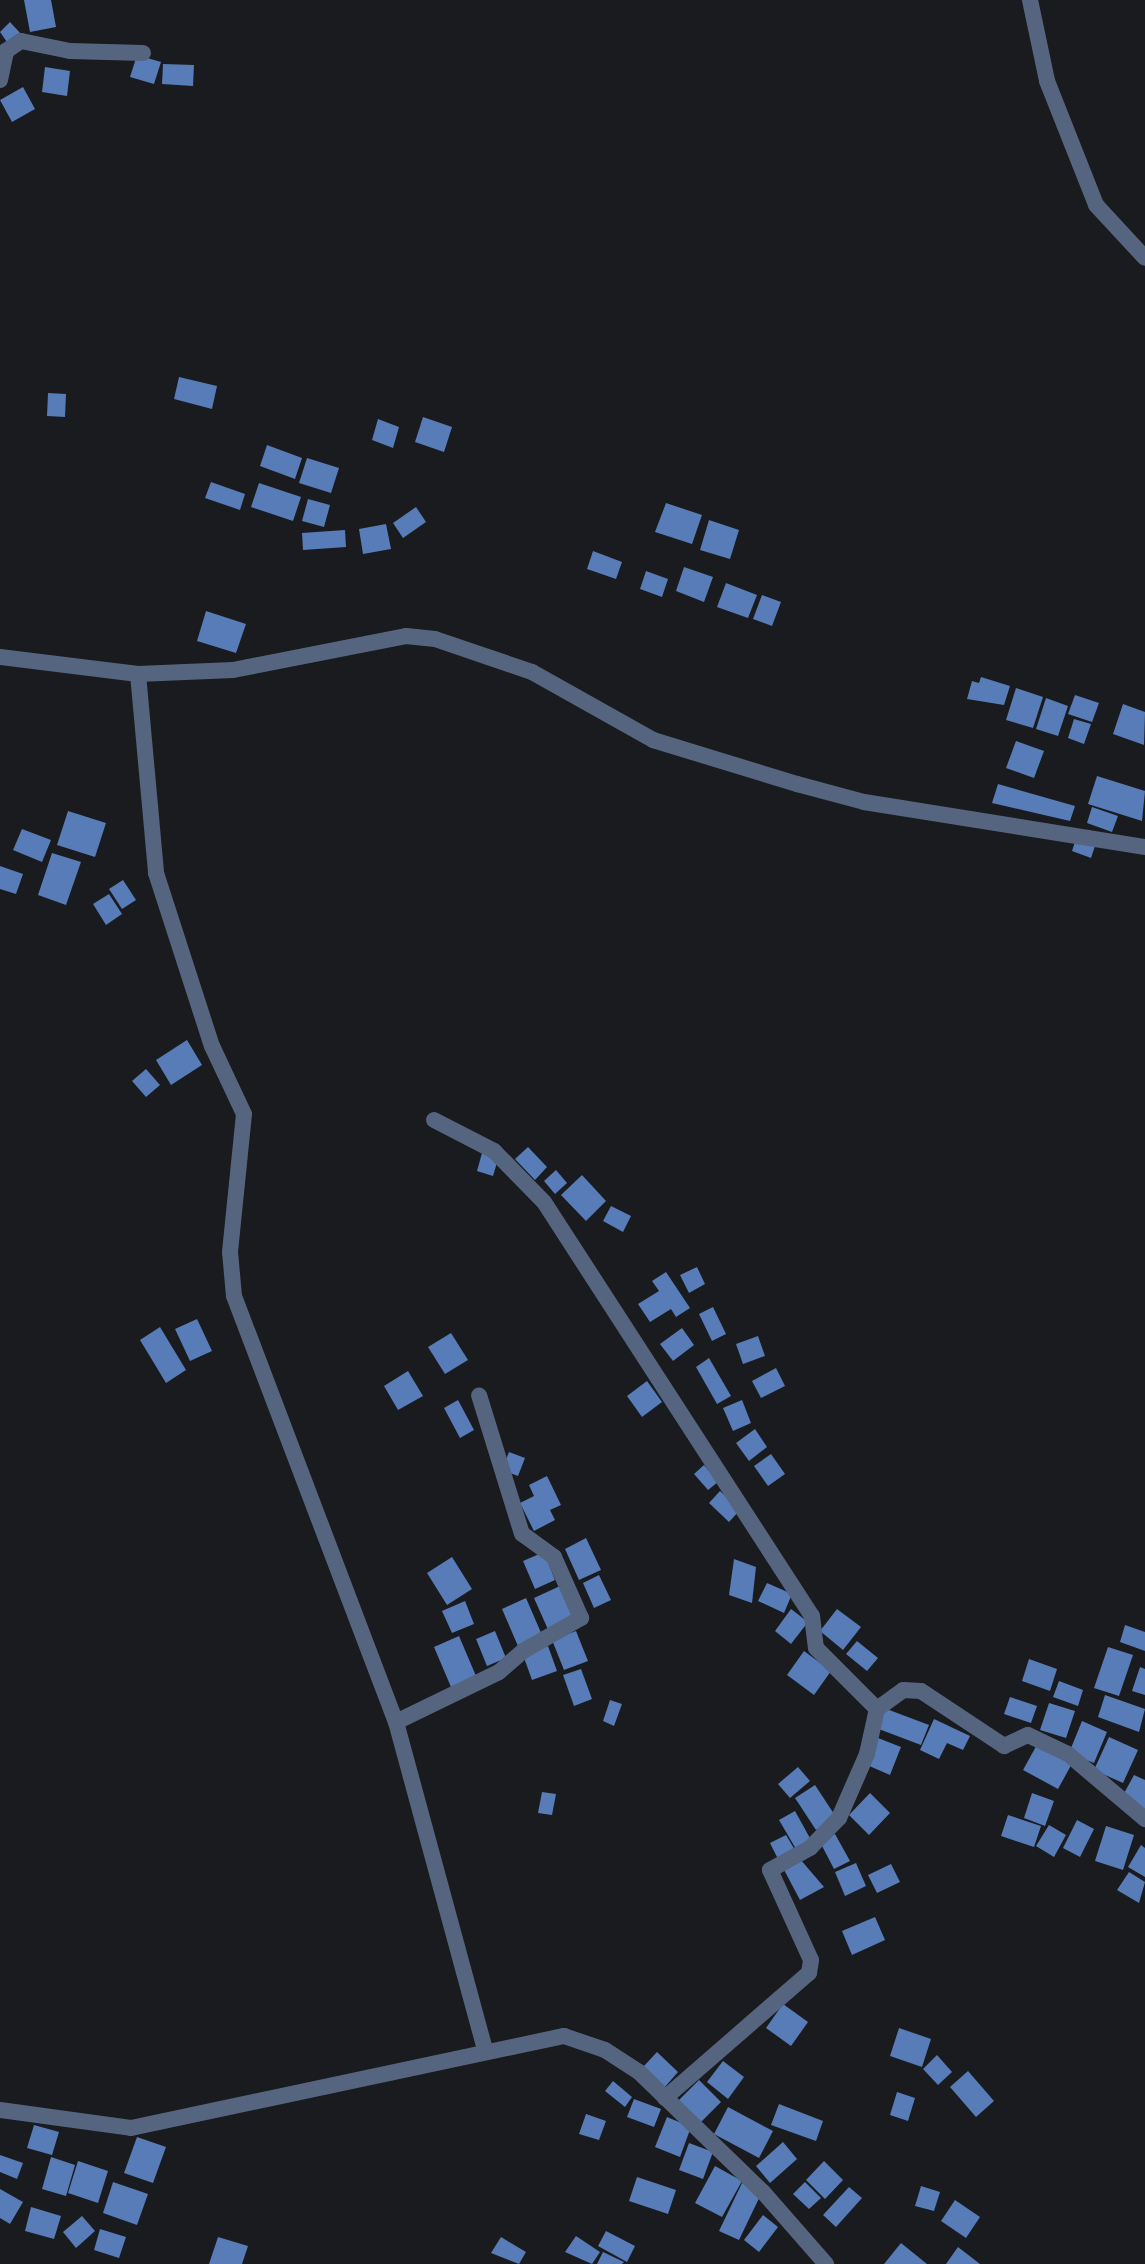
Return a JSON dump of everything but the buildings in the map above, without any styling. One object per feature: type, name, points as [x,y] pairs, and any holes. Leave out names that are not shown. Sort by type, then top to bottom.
[{"type":"street","points":[[1030,0],[1047,81],[1096,205],[1145,258]]},
{"type":"street","points":[[0,80],[6,51],[21,41],[70,51],[143,53]]},
{"type":"street","points":[[0,657],[138,674],[233,670],[406,636],[435,639],[532,672],[653,740],[797,784],[864,802],[1145,847]]},
{"type":"street","points":[[138,674],[156,873],[212,1046],[244,1114],[230,1252],[234,1296],[396,1722],[485,2049]]},
{"type":"street","points":[[434,1120],[494,1151],[544,1202],[812,1616],[816,1648],[877,1709]]},
{"type":"street","points":[[396,1722],[499,1672],[523,1651],[581,1618],[554,1557],[522,1534],[479,1395]]},
{"type":"street","points":[[665,2098],[811,1970],[769,1872],[810,1848],[839,1818],[867,1754],[877,1709],[911,1689],[1004,1746],[1028,1735],[1068,1754],[1145,1819]]},
{"type":"street","points":[[0,2110],[131,2128],[549,2035],[578,2039],[624,2060],[763,2192],[826,2264]]}]
